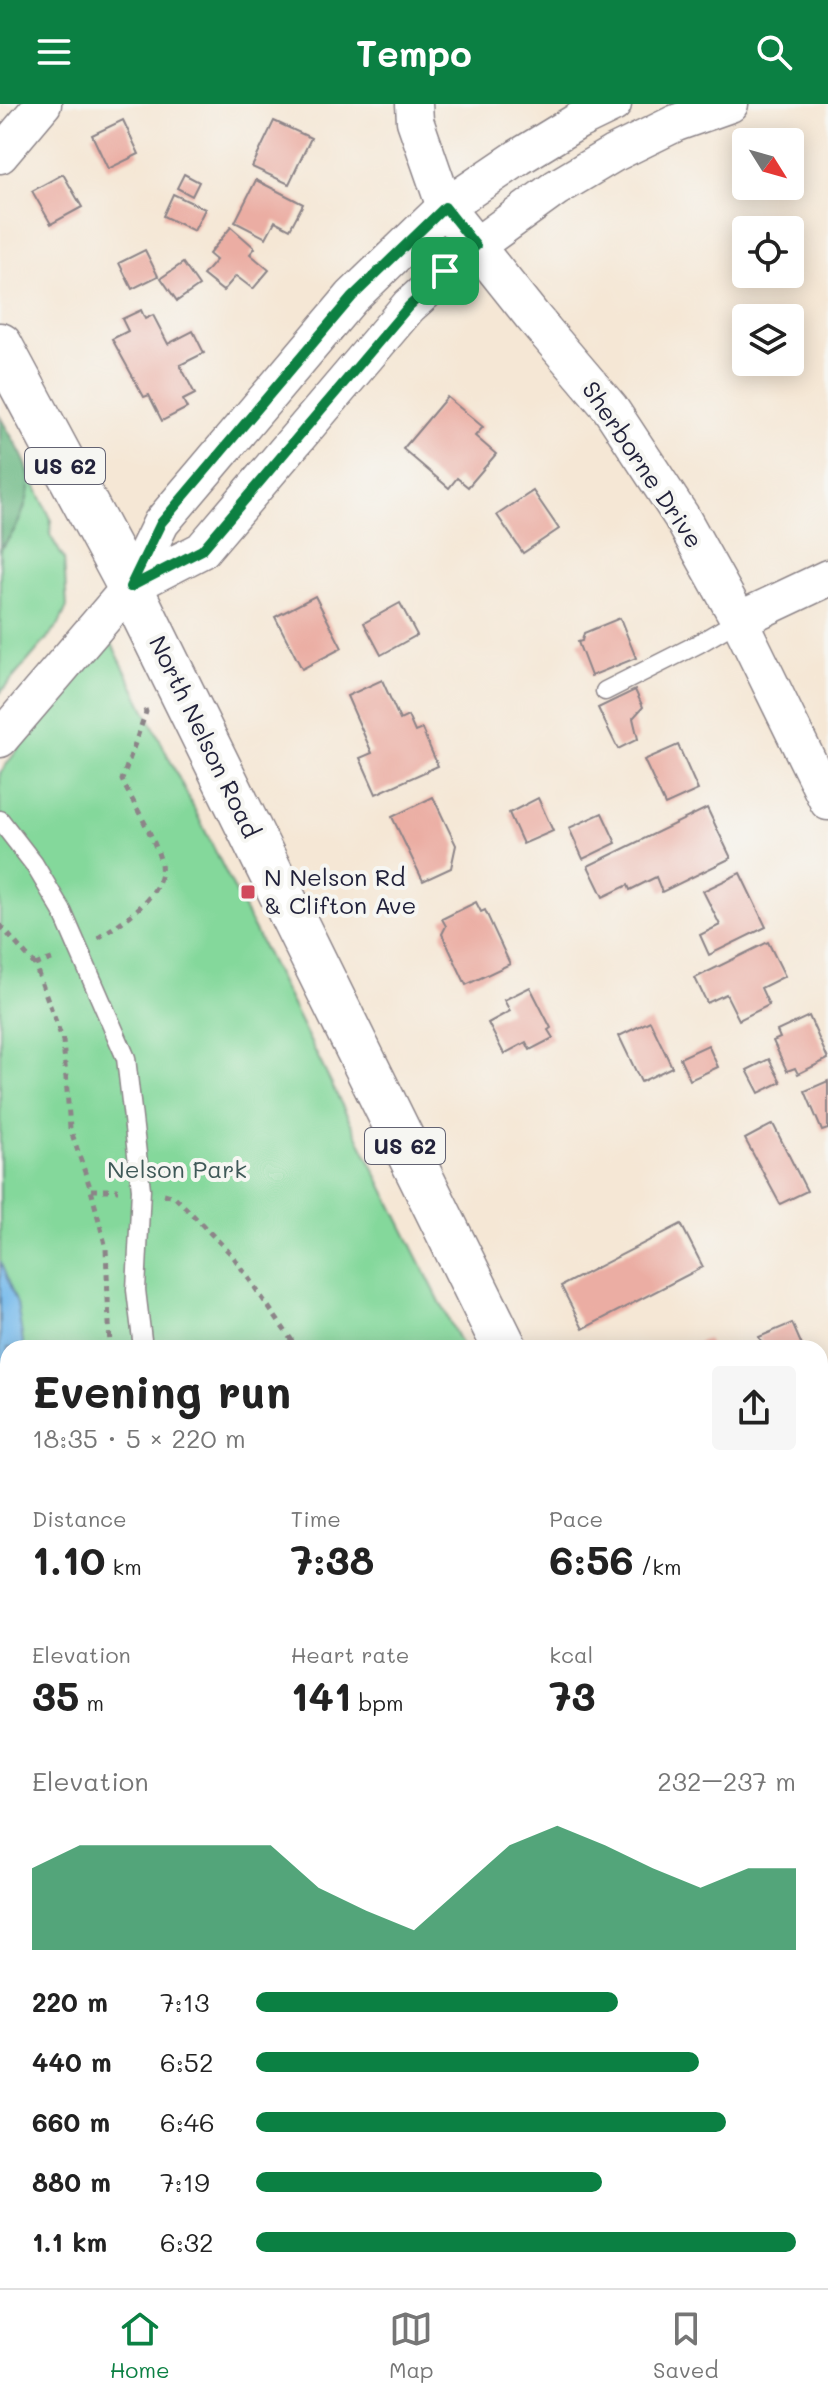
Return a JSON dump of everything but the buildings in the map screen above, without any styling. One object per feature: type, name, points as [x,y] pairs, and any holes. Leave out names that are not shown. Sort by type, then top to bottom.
[{"type":"main road","name":"North Nelson Road","points":[[0,345],[130,587],[501,1340]]},
{"type":"street","points":[[0,155],[43,104]]},
{"type":"street","name":"Sherborne Drive","points":[[414,104],[415,121],[445,207],[610,408],[681,516],[739,620],[828,802]]},
{"type":"street","points":[[0,739],[130,587],[161,523],[352,297],[445,207],[519,157],[613,104]]},
{"type":"street","points":[[130,587],[202,550],[409,306],[476,246],[556,188],[613,154],[676,123],[730,104]]},
{"type":"street","points":[[739,620],[828,578]]},
{"type":"lane","points":[[605,691],[739,620]]},
{"type":"lane","points":[[0,820],[34,864],[62,911],[126,1058],[141,1189],[136,1290],[142,1340]]},
{"type":"path","points":[[35,965],[79,950],[122,922],[149,896],[159,880],[161,861],[122,780],[146,712],[140,699]]},
{"type":"path","points":[[0,925],[35,965],[63,1041],[70,1128],[106,1248],[110,1340]]},
{"type":"path","points":[[91,1190],[141,1189],[175,1197],[233,1256],[291,1340]]},
{"type":"green space","points":[[0,417],[22,454],[29,488],[23,511],[0,549]]},
{"type":"green space","points":[[28,470],[51,519],[50,535],[64,559],[67,607],[58,626],[0,693],[0,549],[19,522]]},
{"type":"green space","name":"Nelson Park","points":[[106,632],[459,1340],[0,1340],[0,773]]},
{"type":"water","points":[[0,1261],[17,1304],[23,1340],[0,1340]]},
{"type":"place","name":"N Nelson Rd & Clifton Ave","points":[[248,892]]},
{"type":"route","points":[[445,207],[476,246],[445,271],[409,306],[202,550],[130,587],[161,523],[352,297],[445,207]]}]
